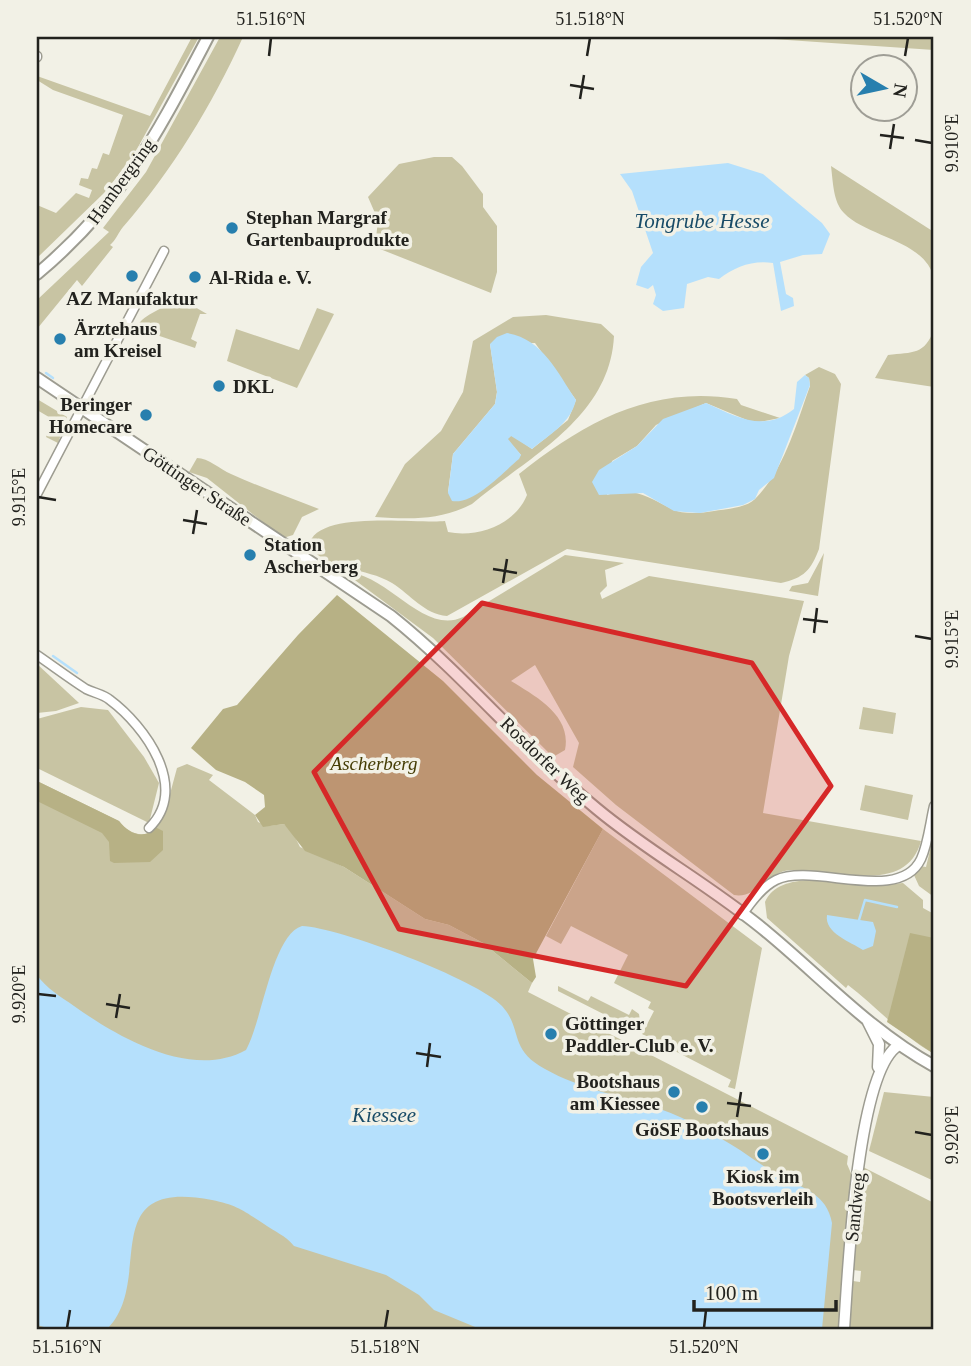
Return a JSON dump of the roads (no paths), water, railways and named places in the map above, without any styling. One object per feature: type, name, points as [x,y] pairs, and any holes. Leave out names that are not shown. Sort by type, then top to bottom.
[{"type":"main road","name":"Hambergring","points":[[37,274],[89,226],[135,169],[208,37]]},
{"type":"main road","name":"Göttinger Straße","points":[[37,378],[359,593]]},
{"type":"main road","name":"Rosdorfer Weg","points":[[359,593],[441,658],[554,772],[597,809],[742,915],[764,936],[899,1045],[934,1066]]},
{"type":"street","points":[[37,494],[164,251]]},
{"type":"street","points":[[37,655],[88,690],[112,701],[159,758],[165,772],[165,799],[161,812],[149,828]]},
{"type":"street","points":[[742,915],[762,891],[786,877],[882,881],[904,875],[922,858],[934,806]]},
{"type":"street","points":[[866,1018],[879,1044],[878,1072]]},
{"type":"street","name":"Sandweg","points":[[844,1329],[858,1176],[874,1085],[888,1054],[899,1045]]},
{"type":"street","name":"Sandweg","points":[[874,1085],[899,1045]]},
{"type":"water","name":"Tongrube Hesse","points":[[728,163],[763,174],[822,223],[830,234],[822,254],[803,255],[780,262],[786,294],[793,298],[794,306],[781,311],[773,263],[765,262],[744,265],[719,279],[708,277],[687,284],[684,308],[663,311],[653,304],[656,295],[653,285],[648,289],[636,285],[641,267],[653,253],[632,191],[620,174]]},
{"type":"water","points":[[507,333],[520,336],[540,349],[576,400],[564,422],[532,449],[511,436],[508,439],[521,455],[519,459],[479,493],[461,501],[452,501],[448,493],[453,454],[495,404],[497,392],[490,344]]},
{"type":"water","points":[[805,375],[809,378],[810,385],[774,478],[759,490],[755,499],[743,505],[700,513],[674,511],[643,493],[599,495],[592,482],[599,470],[637,446],[663,419],[706,403],[750,420],[772,420],[794,409],[797,382]]},
{"type":"water","points":[[827,915],[873,922],[876,931],[873,946],[863,950],[839,936],[830,927]]},
{"type":"water","name":"Kiessee","points":[[302,926],[345,935],[375,945],[466,983],[502,1006],[526,1054],[545,1069],[587,1087],[681,1117],[813,1193],[825,1205],[832,1223],[822,1329],[480,1329],[434,1310],[419,1295],[386,1275],[294,1246],[283,1236],[234,1206],[212,1200],[176,1197],[153,1204],[140,1218],[133,1237],[121,1308],[108,1328],[51,1329],[37,1325],[37,975],[64,999],[112,1031],[134,1042],[180,1058],[225,1058],[246,1050],[275,962],[292,933]]},
{"type":"waterway","points":[[46,373],[53,378]]},
{"type":"waterway","points":[[53,656],[77,673]]},
{"type":"waterway","points":[[859,920],[865,900],[897,907]]},
{"type":"place","name":"Stephan Margraf Gartenbauprodukte","points":[[232,228]]},
{"type":"place","name":"AZ Manufaktur","points":[[132,276]]},
{"type":"place","name":"Al-Rida e. V.","points":[[195,277]]},
{"type":"place","name":"Ärztehaus am Kreisel","points":[[60,339]]},
{"type":"place","name":"DKL","points":[[219,386]]},
{"type":"place","name":"Beringer Homecare","points":[[146,415]]},
{"type":"place","name":"Station Ascherberg","points":[[250,555]]},
{"type":"place","name":"Göttinger Paddler-Club e. V.","points":[[551,1034]]},
{"type":"place","name":"Bootshaus am Kiessee","points":[[674,1092]]},
{"type":"place","name":"GöSF Bootshaus","points":[[702,1107]]},
{"type":"place","name":"Kiosk im Bootsverleih","points":[[763,1154]]},
{"type":"park label","name":"Ascherberg","points":[[374,763]]}]
